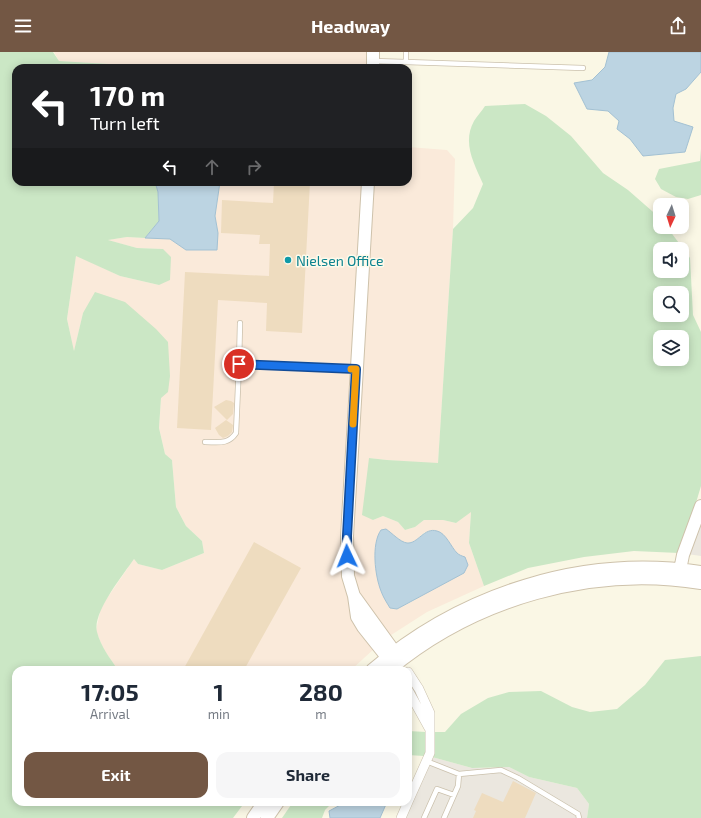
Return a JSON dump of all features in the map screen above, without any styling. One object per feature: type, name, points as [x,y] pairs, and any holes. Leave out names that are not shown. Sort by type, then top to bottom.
[{"type":"street","points":[[368,186],[347,536],[348,576],[354,596],[397,665],[416,637],[459,612],[509,590],[537,582],[582,572],[643,568],[679,574],[701,583]]},
{"type":"street","points":[[679,574],[683,555],[701,506]]},
{"type":"street","points":[[679,574],[701,572]]},
{"type":"street","points":[[412,681],[419,689],[430,713],[430,753],[412,793]]},
{"type":"street","points":[[412,697],[429,728]]},
{"type":"street","points":[[253,818],[261,806]]},
{"type":"street","points":[[267,818],[275,806]]},
{"type":"street","points":[[401,818],[406,806]]},
{"type":"lane","points":[[406,52],[406,62]]},
{"type":"lane","points":[[373,60],[584,68]]},
{"type":"lane","points":[[205,442],[225,442],[232,438],[236,433],[240,324]]},
{"type":"lane","points":[[239,364],[356,369]]},
{"type":"lane","points":[[426,761],[459,774],[501,770],[518,778],[578,816]]},
{"type":"lane","points":[[444,818],[458,786],[459,774]]},
{"type":"lane","points":[[424,818],[437,789],[454,795]]},
{"type":"shaded area","points":[[54,52],[369,52],[369,64],[108,64],[59,61]]},
{"type":"shaded area","points":[[412,147],[447,150],[455,159],[453,229],[438,464],[369,458],[373,520],[383,516],[398,522],[405,530],[415,527],[424,520],[443,520],[456,523],[471,511],[469,543],[484,586],[427,612],[388,637],[358,594],[352,576],[350,536],[371,186],[412,186]],"holes":[[[425,532],[447,539],[458,555],[415,600],[397,609],[390,608],[381,591],[375,565],[375,550],[395,536],[401,541],[407,543],[415,541]]]},
{"type":"shaded area","points":[[219,186],[364,186],[343,536],[375,648],[355,666],[115,666],[104,650],[96,631],[101,607],[134,559],[138,564],[162,570],[204,553],[202,541],[186,526],[176,507],[172,460],[165,454],[159,428],[161,398],[83,313],[74,352],[67,319],[76,255],[120,276],[159,285],[163,249],[137,248],[107,240],[127,237],[170,239],[186,250],[218,233],[215,216]]},
{"type":"shaded area","points":[[701,517],[701,556],[687,554]]},
{"type":"shaded area","points":[[432,757],[472,768],[509,767],[529,777],[577,788],[589,804],[587,818],[405,818],[410,806],[412,806],[412,802]]},
{"type":"green space","points":[[0,52],[53,52],[59,61],[108,64],[12,64],[12,186],[156,186],[158,192],[159,221],[145,238],[127,237],[108,240],[137,248],[163,249],[171,257],[170,280],[159,285],[120,276],[76,256],[67,319],[74,351],[83,313],[95,292],[125,302],[156,329],[168,342],[170,376],[168,392],[161,398],[159,428],[165,454],[172,460],[176,507],[186,526],[202,541],[204,553],[162,570],[138,564],[134,559],[110,594],[99,615],[97,624],[97,632],[101,643],[115,666],[12,666],[12,806],[242,806],[233,818],[0,818]]},
{"type":"green space","points":[[525,104],[546,116],[571,136],[603,173],[628,190],[653,212],[653,234],[672,234],[678,242],[653,242],[653,278],[689,278],[689,257],[690,258],[693,315],[701,332],[701,486],[679,553],[634,551],[584,557],[528,568],[484,586],[469,543],[471,512],[456,523],[443,520],[424,520],[415,527],[405,530],[398,522],[383,516],[373,520],[362,515],[369,458],[438,463],[453,229],[473,208],[483,184],[473,161],[469,145],[469,137],[474,121],[485,106]]},
{"type":"green space","points":[[701,149],[701,195],[689,199],[676,197],[661,189],[655,179],[659,169],[700,161]]},
{"type":"green space","points":[[701,656],[701,818],[587,818],[589,804],[577,788],[529,777],[509,767],[472,768],[432,757],[433,732],[445,732],[461,714],[488,698],[509,692],[541,691],[572,707],[590,712],[617,709],[645,685],[665,660]]},
{"type":"green space","points":[[412,731],[426,732],[426,752],[424,756],[412,755]]},
{"type":"green space","points":[[290,806],[329,806],[325,810],[322,818],[282,818]]},
{"type":"water","points":[[609,52],[701,52],[701,72],[686,89],[676,94],[673,108],[674,121],[693,127],[685,152],[643,156],[630,139],[617,129],[619,121],[608,111],[587,109],[574,83],[592,80],[605,67]]},
{"type":"water","points":[[156,186],[219,186],[215,216],[218,233],[217,250],[186,250],[170,239],[145,238],[159,221],[158,192]]},
{"type":"water","points":[[386,529],[407,543],[411,543],[428,531],[432,530],[440,532],[446,537],[457,553],[465,557],[468,565],[464,573],[397,609],[390,608],[379,585],[375,560],[378,536],[381,530]]},
{"type":"water","points":[[338,806],[385,806],[380,818],[330,818],[329,811]]},
{"type":"building","points":[[274,186],[310,186],[302,333],[266,331],[267,303],[218,300],[211,430],[177,428],[185,272],[269,276],[270,244],[259,244],[260,235],[221,233],[222,200],[273,203]]},
{"type":"building","points":[[226,400],[234,403],[233,414],[227,420],[214,407]]},
{"type":"building","points":[[226,420],[233,425],[232,432],[223,438],[219,435],[215,428]]},
{"type":"building","points":[[254,542],[301,568],[246,666],[185,666]]},
{"type":"building","points":[[513,781],[536,793],[525,818],[473,818],[476,811],[474,810],[482,793],[503,802]]},
{"type":"slow traffic","points":[[351,369],[356,369],[353,424]]},
{"type":"place","name":"Nielsen Office","points":[[288,260]]},
{"type":"route","points":[[239,364],[356,369],[347,556]]}]
